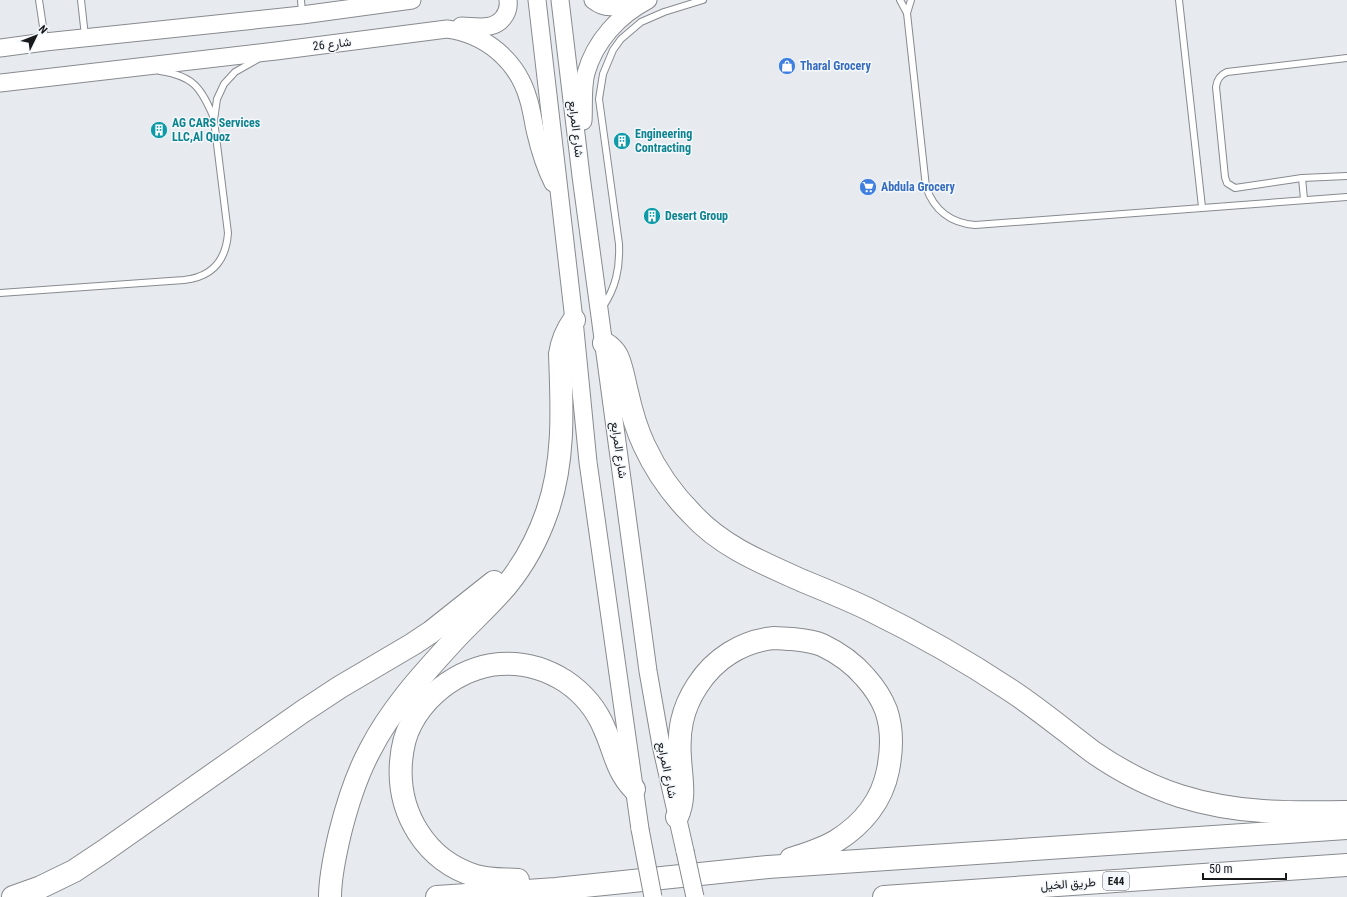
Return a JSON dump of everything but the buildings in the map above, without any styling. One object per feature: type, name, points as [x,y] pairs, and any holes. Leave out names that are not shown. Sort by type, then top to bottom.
[{"type":"highway","points":[[330,897],[336,850],[344,816],[357,777],[370,749],[402,700],[421,677],[508,584],[538,534],[547,513],[557,476],[560,446],[562,417],[561,344],[574,320]]},
{"type":"highway","points":[[604,343],[610,346],[618,357],[636,426],[644,445],[661,476],[677,498],[693,516],[711,532],[731,546],[752,558],[867,609],[944,649],[1025,700],[1094,752],[1120,769],[1149,784],[1212,805],[1246,810],[1279,813],[1347,812]]},
{"type":"highway","points":[[13,897],[41,887],[74,871],[104,851],[302,712],[431,632],[475,598],[527,554]]},
{"type":"highway","points":[[677,817],[683,797],[679,737],[681,720],[696,686],[720,659],[736,649],[752,642],[774,638],[799,640],[820,644],[842,656],[859,671],[876,690],[886,710],[891,732],[891,755],[887,777],[879,796],[867,815],[852,830],[835,842],[768,867]]},
{"type":"highway","points":[[556,889],[537,881],[476,876],[450,864],[438,855],[416,829],[407,812],[402,793],[400,773],[402,750],[410,725],[424,704],[442,687],[460,675],[481,667],[503,663],[525,665],[547,671],[566,682],[582,695],[596,712],[605,729],[620,771],[634,789]]},
{"type":"highway","points":[[437,897],[556,889],[768,867],[1347,828]]},
{"type":"highway","name":"طريق الخيل","points":[[884,897],[1347,865]]},
{"type":"main road","points":[[0,48],[85,38],[301,7],[412,0]]},
{"type":"main road","points":[[447,29],[460,26],[494,26],[500,22],[504,16],[507,10],[508,0]]},
{"type":"main road","name":"شارع المرابع","points":[[537,0],[574,320],[588,462],[634,789],[653,897]]},
{"type":"main road","name":"شارع المرابع","points":[[560,0],[581,176],[648,671],[661,745],[695,897]]},
{"type":"main road","points":[[593,0],[608,8],[631,0]]},
{"type":"main road","points":[[581,176],[585,81],[591,60],[601,41],[614,25],[635,7],[648,0]]},
{"type":"main road","name":"شارع 26","points":[[0,82],[276,51],[447,29],[466,33],[484,41],[504,57],[514,70],[522,83],[528,98],[537,139],[547,171],[560,197]]},
{"type":"lane","points":[[39,0],[45,42]]},
{"type":"lane","points":[[81,0],[85,38]]},
{"type":"lane","points":[[600,311],[614,286],[620,259],[600,106],[600,86],[607,61],[617,45],[630,30],[641,22],[664,12],[703,0]]},
{"type":"lane","points":[[900,0],[907,12],[926,187],[933,202],[944,214],[959,222],[975,225],[1304,199],[1347,197]]},
{"type":"lane","points":[[907,12],[911,0]]},
{"type":"lane","points":[[1179,0],[1202,207]]},
{"type":"lane","points":[[0,293],[194,279],[212,270],[224,253],[228,233],[214,120],[217,99],[224,84],[229,78],[242,68],[276,51]]},
{"type":"lane","points":[[1347,58],[1227,72],[1220,76],[1216,83],[1225,177],[1227,183],[1232,187],[1239,188],[1302,178],[1347,176]]},
{"type":"lane","points":[[132,67],[174,74],[188,79],[203,95],[214,120]]},
{"type":"lane","points":[[1302,178],[1304,199]]},
{"type":"place","name":"Tharal Grocery","points":[[787,66]]},
{"type":"place","name":"AG CARS Services LLC,Al Quoz","points":[[159,130]]},
{"type":"place","name":"Engineering Contracting","points":[[622,141]]},
{"type":"place","name":"Abdula Grocery","points":[[868,187]]},
{"type":"place","name":"Desert Group","points":[[652,216]]}]
